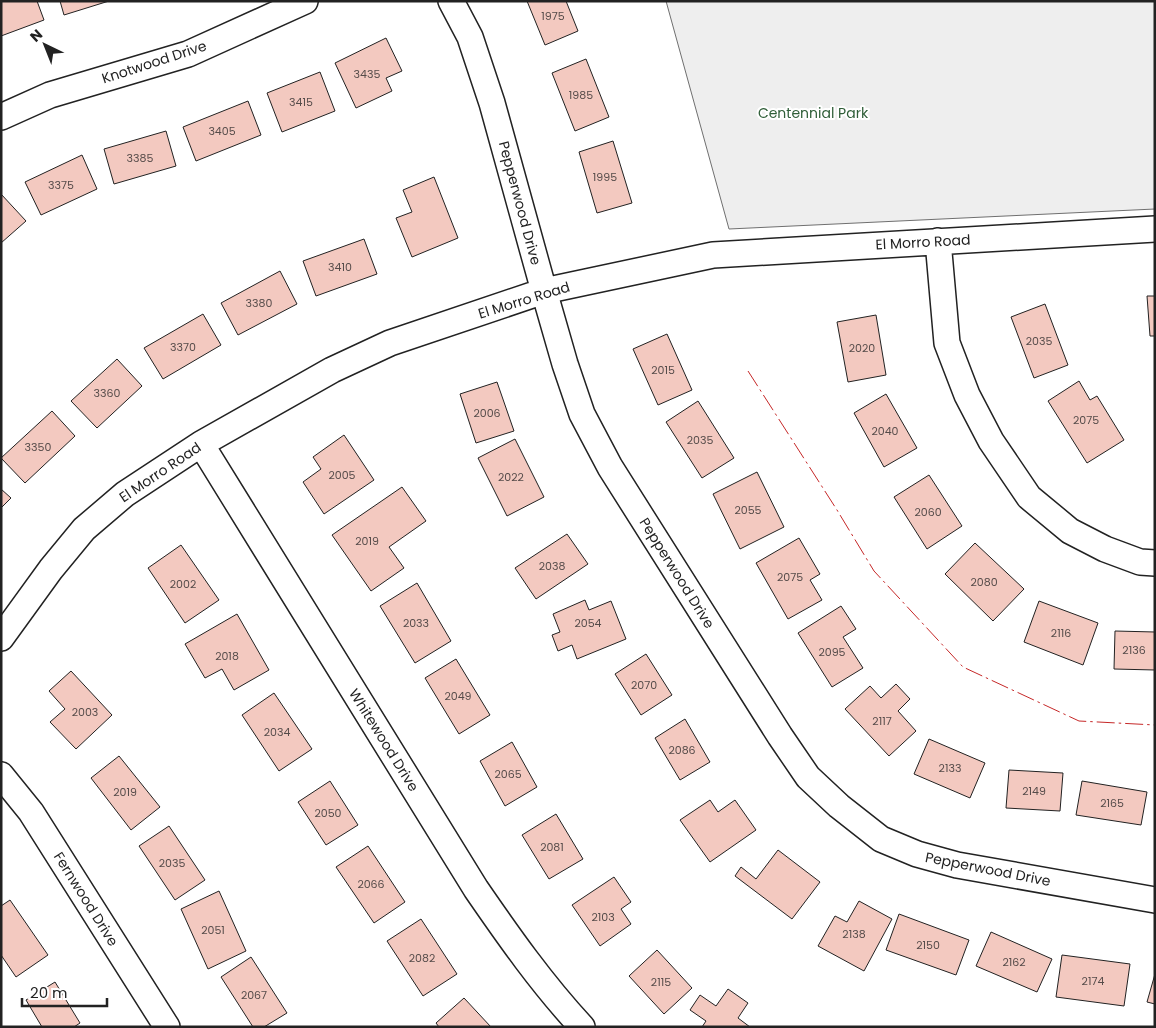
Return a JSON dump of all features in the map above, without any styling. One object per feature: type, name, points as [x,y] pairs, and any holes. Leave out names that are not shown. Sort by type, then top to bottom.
[{"type":"street","name":"Knotwood Drive","points":[[1,117],[50,94],[188,54],[305,1]]},
{"type":"street","name":"Pepperwood Drive","points":[[451,1],[470,38],[492,103],[565,364],[582,414],[610,467],[775,728],[808,776],[839,806],[882,839],[917,854],[958,865],[1155,900]]},
{"type":"street","name":"El Morro Road","points":[[1,638],[51,569],[84,529],[125,494],[201,444],[332,370],[390,343],[544,291],[712,255],[1155,229]]},
{"type":"street","points":[[938,241],[947,343],[967,395],[992,441],[1029,497],[1070,531],[1105,549],[1140,562],[1155,563]]},
{"type":"street","name":"Whitewood Drive","points":[[201,444],[476,889],[526,960],[559,1002],[582,1027]]},
{"type":"street","name":"Fernwood Drive","points":[[1,775],[32,812],[166,1027]]},
{"type":"green space","name":"Centennial Park","points":[[666,1],[1155,1],[1155,209],[729,229]]},
{"type":"building","points":[[1,1],[37,1],[44,20],[1,36]]},
{"type":"building","points":[[60,1],[109,1],[64,15]]},
{"type":"building","points":[[527,1],[566,1],[578,31],[545,45]]},
{"type":"building","points":[[386,38],[402,71],[386,78],[392,91],[356,108],[335,63]]},
{"type":"building","points":[[586,59],[609,117],[575,131],[552,73]]},
{"type":"building","points":[[320,72],[335,111],[282,132],[267,93]]},
{"type":"building","points":[[248,101],[261,135],[196,161],[183,127]]},
{"type":"building","points":[[166,131],[176,166],[114,184],[104,149]]},
{"type":"building","points":[[613,141],[632,203],[597,213],[579,152]]},
{"type":"building","points":[[82,155],[97,189],[41,215],[25,182]]},
{"type":"building","points":[[434,177],[458,238],[412,257],[396,218],[412,212],[403,190]]},
{"type":"building","points":[[1,194],[26,221],[1,243]]},
{"type":"building","points":[[364,239],[377,274],[316,296],[303,261]]},
{"type":"building","points":[[280,271],[297,304],[238,335],[221,303]]},
{"type":"building","points":[[1147,296],[1155,296],[1155,336],[1150,336]]},
{"type":"building","points":[[1045,304],[1068,365],[1034,378],[1011,317]]},
{"type":"building","points":[[203,314],[221,345],[163,379],[144,348]]},
{"type":"building","points":[[876,315],[886,375],[848,382],[837,322]]},
{"type":"building","points":[[667,334],[692,390],[658,405],[633,349]]},
{"type":"building","points":[[117,359],[142,386],[97,428],[71,401]]},
{"type":"building","points":[[1079,381],[1090,400],[1097,396],[1124,440],[1087,463],[1048,401]]},
{"type":"building","points":[[497,382],[514,431],[476,443],[460,394]]},
{"type":"building","points":[[886,394],[917,448],[884,467],[854,413]]},
{"type":"building","points":[[698,401],[734,458],[702,478],[666,422]]},
{"type":"building","points":[[52,411],[75,436],[25,483],[1,458]]},
{"type":"building","points":[[344,435],[374,480],[324,514],[303,482],[321,469],[313,457]]},
{"type":"building","points":[[515,439],[544,497],[507,516],[478,458]]},
{"type":"building","points":[[757,472],[784,527],[740,549],[713,494]]},
{"type":"building","points":[[929,475],[962,526],[927,549],[894,497]]},
{"type":"building","points":[[402,487],[426,521],[389,547],[404,568],[371,591],[332,535]]},
{"type":"building","points":[[1,489],[11,498],[1,508]]},
{"type":"building","points":[[567,534],[588,564],[536,599],[515,568]]},
{"type":"building","points":[[799,538],[820,574],[810,580],[822,600],[788,619],[756,563]]},
{"type":"building","points":[[975,543],[1024,589],[993,621],[945,574]]},
{"type":"building","points":[[181,545],[219,600],[185,623],[148,568]]},
{"type":"building","points":[[417,583],[451,641],[415,663],[380,606]]},
{"type":"building","points":[[585,600],[589,610],[611,601],[626,639],[577,659],[572,645],[558,651],[552,635],[560,632],[553,614]]},
{"type":"building","points":[[1039,601],[1098,623],[1083,665],[1024,642]]},
{"type":"building","points":[[841,606],[856,629],[843,637],[863,668],[832,687],[798,633]]},
{"type":"building","points":[[237,614],[269,670],[234,690],[222,669],[205,678],[185,644]]},
{"type":"building","points":[[1115,631],[1155,632],[1155,670],[1114,669]]},
{"type":"building","points":[[646,654],[672,695],[641,715],[615,674]]},
{"type":"building","points":[[456,659],[490,715],[459,734],[425,678]]},
{"type":"building","points":[[71,671],[112,715],[76,749],[50,722],[65,709],[49,691]]},
{"type":"building","points":[[896,684],[910,699],[898,711],[916,731],[889,756],[845,709],[870,686],[881,698]]},
{"type":"building","points":[[274,693],[312,749],[279,771],[242,715]]},
{"type":"building","points":[[685,719],[710,762],[680,780],[655,738]]},
{"type":"building","points":[[929,739],[985,763],[970,798],[914,774]]},
{"type":"building","points":[[512,742],[537,787],[505,806],[480,761]]},
{"type":"building","points":[[119,756],[160,807],[131,830],[91,778]]},
{"type":"building","points":[[1009,770],[1063,773],[1060,811],[1006,808]]},
{"type":"building","points":[[330,781],[358,825],[326,845],[298,802]]},
{"type":"building","points":[[1082,781],[1147,792],[1141,825],[1076,815]]},
{"type":"building","points":[[710,800],[718,812],[735,800],[756,830],[710,862],[680,820]]},
{"type":"building","points":[[556,814],[583,859],[549,879],[522,835]]},
{"type":"building","points":[[169,826],[205,880],[175,900],[139,846]]},
{"type":"building","points":[[368,846],[405,902],[374,923],[336,867]]},
{"type":"building","points":[[778,850],[820,882],[792,919],[735,876],[741,867],[756,879]]},
{"type":"building","points":[[614,877],[631,902],[621,909],[631,924],[600,946],[572,905]]},
{"type":"building","points":[[219,891],[246,951],[208,969],[181,909]]},
{"type":"building","points":[[10,900],[48,955],[16,977],[1,955],[1,906]]},
{"type":"building","points":[[859,901],[892,919],[864,971],[818,946],[835,916],[847,922]]},
{"type":"building","points":[[899,914],[969,940],[956,975],[886,950]]},
{"type":"building","points":[[421,919],[457,974],[423,996],[387,941]]},
{"type":"building","points":[[991,932],[1052,959],[1037,992],[976,966]]},
{"type":"building","points":[[657,950],[692,988],[664,1014],[629,976]]},
{"type":"building","points":[[1062,955],[1130,964],[1124,1006],[1056,997]]},
{"type":"building","points":[[251,957],[287,1013],[264,1027],[253,1027],[221,977]]},
{"type":"building","points":[[1155,974],[1155,1004],[1147,1002]]},
{"type":"building","points":[[55,982],[80,1023],[74,1027],[42,1027],[26,1000]]},
{"type":"building","points":[[728,989],[748,1003],[738,1018],[750,1027],[702,1027],[706,1021],[690,1010],[700,995],[716,1006]]},
{"type":"building","points":[[464,998],[491,1027],[439,1027],[436,1023]]},
{"type":"power","points":[[748,371],[874,571],[963,667],[1079,721],[1155,725]]}]
